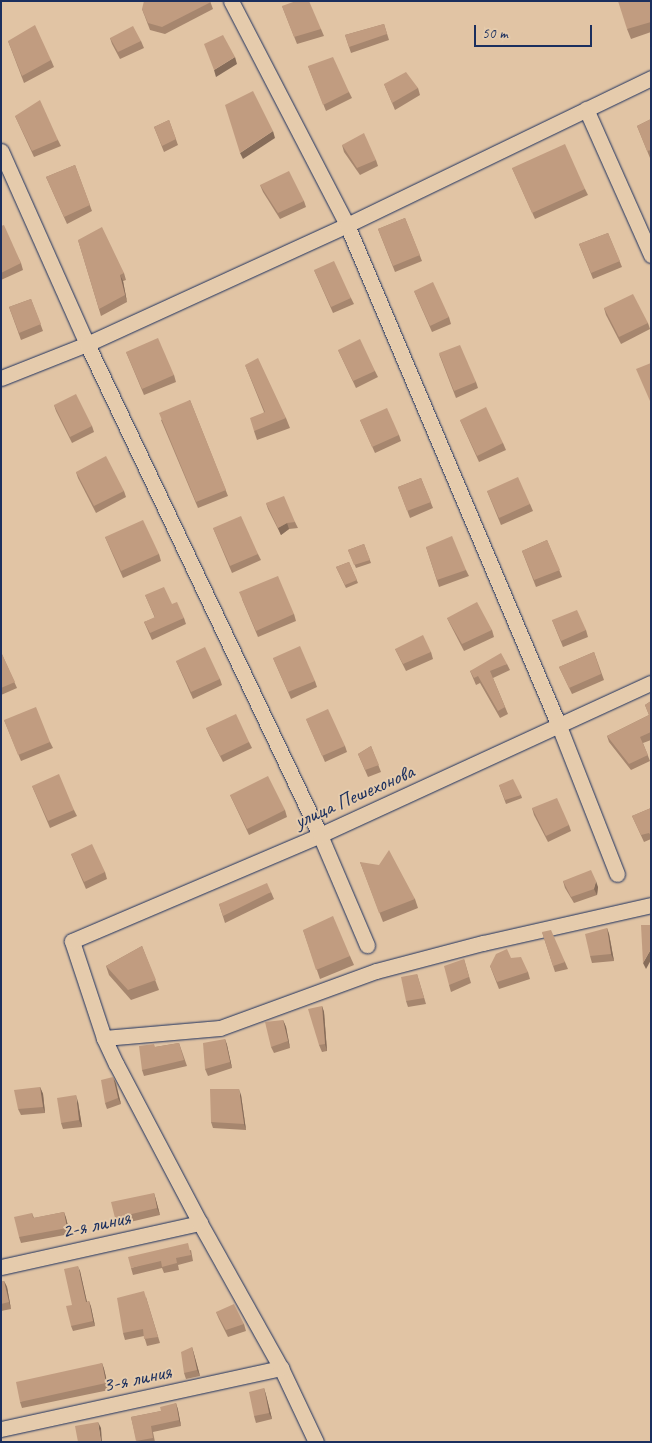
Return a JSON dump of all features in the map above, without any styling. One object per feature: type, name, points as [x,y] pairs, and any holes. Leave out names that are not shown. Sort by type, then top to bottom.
[{"type":"street","points":[[231,1],[347,225],[559,726],[617,874]]},
{"type":"street","points":[[1,378],[87,344],[347,225],[651,78]]},
{"type":"street","points":[[586,109],[651,255]]},
{"type":"street","points":[[1,151],[87,344],[320,835],[367,945]]},
{"type":"street","name":"улица Пешехонова","points":[[104,1038],[72,942],[320,835],[651,683]]},
{"type":"street","points":[[316,1442],[281,1368],[200,1223],[104,1038],[220,1028],[376,971],[483,943],[651,905]]},
{"type":"street","name":"2-я линия","points":[[1,1267],[200,1223]]},
{"type":"street","name":"3-я линия","points":[[1,1429],[281,1368]]},
{"type":"building","points":[[144,1],[211,2],[162,27],[148,23],[142,9]]},
{"type":"building","points":[[296,1],[309,1],[321,29],[294,37],[282,6]]},
{"type":"building","points":[[618,1],[651,1],[651,22],[627,29]]},
{"type":"building","points":[[384,24],[387,34],[349,47],[345,35]]},
{"type":"building","points":[[35,25],[51,60],[22,76],[8,41]]},
{"type":"building","points":[[133,26],[141,41],[118,52],[110,38]]},
{"type":"building","points":[[223,35],[235,57],[214,70],[204,44]]},
{"type":"building","points":[[333,57],[349,92],[323,105],[308,66]]},
{"type":"building","points":[[406,72],[418,88],[392,103],[384,84]]},
{"type":"building","points":[[253,91],[273,131],[240,153],[225,105]]},
{"type":"building","points":[[40,100],[58,140],[32,151],[15,116]]},
{"type":"building","points":[[651,119],[651,150],[647,151],[637,126]]},
{"type":"building","points":[[169,120],[176,139],[162,146],[154,127]]},
{"type":"building","points":[[364,133],[376,160],[357,168],[342,145]]},
{"type":"building","points":[[565,144],[585,189],[532,213],[512,168]]},
{"type":"building","points":[[75,165],[90,205],[64,217],[46,177]]},
{"type":"building","points":[[289,171],[304,201],[278,213],[260,185]]},
{"type":"building","points":[[405,218],[420,255],[393,266],[378,229]]},
{"type":"building","points":[[4,225],[21,263],[1,273],[1,226]]},
{"type":"building","points":[[102,227],[124,273],[120,275],[125,295],[99,309],[78,240]]},
{"type":"building","points":[[608,233],[620,261],[591,273],[579,244]]},
{"type":"building","points":[[334,261],[351,298],[331,307],[314,270]]},
{"type":"building","points":[[433,282],[449,317],[430,326],[414,291]]},
{"type":"building","points":[[633,294],[648,323],[619,337],[604,308]]},
{"type":"building","points":[[31,299],[41,324],[19,333],[9,307]]},
{"type":"building","points":[[158,338],[174,375],[142,389],[126,352]]},
{"type":"building","points":[[360,339],[375,371],[353,381],[338,350]]},
{"type":"building","points":[[460,345],[476,382],[454,391],[439,353]]},
{"type":"building","points":[[258,358],[286,418],[254,431],[250,418],[265,412],[245,365]]},
{"type":"building","points":[[651,363],[651,400],[650,401],[636,369]]},
{"type":"building","points":[[76,394],[92,426],[70,437],[54,405]]},
{"type":"building","points":[[190,400],[226,490],[196,502],[159,413]]},
{"type":"building","points":[[486,407],[503,443],[477,456],[460,420]]},
{"type":"building","points":[[387,408],[399,435],[372,447],[360,420]]},
{"type":"building","points":[[106,456],[124,491],[94,506],[76,472]]},
{"type":"building","points":[[518,477],[530,504],[499,518],[487,491]]},
{"type":"building","points":[[421,478],[431,502],[407,511],[398,487]]},
{"type":"building","points":[[284,496],[295,522],[287,523],[278,528],[266,503]]},
{"type":"building","points":[[241,516],[258,554],[230,566],[213,528]]},
{"type":"building","points":[[143,520],[159,554],[121,571],[105,537]]},
{"type":"building","points":[[452,536],[466,570],[437,580],[426,547]]},
{"type":"building","points":[[547,540],[560,570],[534,580],[522,551]]},
{"type":"building","points":[[364,544],[370,560],[354,565],[348,550]]},
{"type":"building","points":[[349,562],[357,580],[345,585],[336,567]]},
{"type":"building","points":[[278,576],[294,614],[256,631],[239,592]]},
{"type":"building","points":[[164,587],[172,604],[177,602],[184,618],[150,633],[144,622],[155,617],[145,595]]},
{"type":"building","points":[[477,602],[492,630],[462,644],[447,618]]},
{"type":"building","points":[[577,610],[586,630],[561,641],[552,620]]},
{"type":"building","points":[[423,635],[431,652],[403,664],[395,649]]},
{"type":"building","points":[[300,646],[315,681],[288,692],[273,658]]},
{"type":"building","points":[[205,647],[220,679],[191,692],[176,661]]},
{"type":"building","points":[[1,652],[15,682],[1,688]]},
{"type":"building","points":[[594,652],[601,674],[569,688],[559,667]]},
{"type":"building","points":[[501,653],[507,664],[490,671],[505,707],[498,711],[478,676],[474,678],[470,671]]},
{"type":"building","points":[[651,701],[651,732],[640,737],[648,755],[629,764],[607,736],[649,715],[645,705]]},
{"type":"building","points":[[36,707],[50,742],[18,755],[4,720]]},
{"type":"building","points":[[328,709],[345,746],[322,756],[306,719]]},
{"type":"building","points":[[236,714],[249,742],[220,756],[206,728]]},
{"type":"building","points":[[371,746],[379,765],[365,770],[358,754]]},
{"type":"building","points":[[59,774],[74,810],[48,821],[32,786]]},
{"type":"building","points":[[268,776],[285,810],[247,829],[230,795]]},
{"type":"building","points":[[513,779],[521,795],[505,800],[499,785]]},
{"type":"building","points":[[557,798],[569,825],[546,836],[532,808]]},
{"type":"building","points":[[651,808],[651,836],[649,833],[641,835],[632,816]]},
{"type":"building","points":[[92,844],[105,872],[84,882],[71,854]]},
{"type":"building","points":[[389,850],[415,899],[379,913],[360,862],[379,865]]},
{"type":"building","points":[[591,870],[596,881],[594,889],[571,897],[563,881]]},
{"type":"building","points":[[267,883],[271,892],[223,916],[219,904]]},
{"type":"building","points":[[333,916],[350,956],[316,970],[303,930]]},
{"type":"building","points":[[641,925],[651,925],[651,949],[643,963]]},
{"type":"building","points":[[607,928],[611,954],[590,956],[585,934]]},
{"type":"building","points":[[551,930],[565,962],[553,966],[542,932]]},
{"type":"building","points":[[142,946],[156,980],[128,990],[106,966]]},
{"type":"building","points":[[507,949],[511,958],[521,957],[528,972],[497,982],[490,966],[496,954]]},
{"type":"building","points":[[464,959],[469,977],[449,985],[444,966]]},
{"type":"building","points":[[417,974],[424,998],[406,1001],[401,977]]},
{"type":"building","points":[[322,1006],[325,1044],[319,1045],[308,1009]]},
{"type":"building","points":[[283,1020],[288,1041],[271,1047],[265,1022]]},
{"type":"building","points":[[225,1039],[230,1062],[205,1069],[203,1043]]},
{"type":"building","points":[[179,1043],[184,1060],[142,1070],[139,1046],[154,1044],[155,1047]]},
{"type":"building","points":[[113,1077],[118,1098],[105,1103],[101,1080]]},
{"type":"building","points":[[40,1087],[43,1107],[18,1109],[14,1090]]},
{"type":"building","points":[[210,1089],[239,1089],[244,1124],[211,1122]]},
{"type":"building","points":[[76,1095],[79,1120],[61,1123],[57,1098]]},
{"type":"building","points":[[154,1193],[157,1208],[115,1218],[111,1202]]},
{"type":"building","points":[[64,1212],[67,1228],[19,1237],[14,1217],[32,1213],[33,1218]]},
{"type":"building","points":[[188,1243],[191,1255],[176,1258],[177,1263],[162,1267],[161,1261],[131,1268],[128,1257]]},
{"type":"building","points":[[78,1266],[86,1302],[89,1301],[93,1321],[71,1326],[66,1306],[72,1305],[64,1269]]},
{"type":"building","points":[[4,1281],[9,1302],[1,1304],[1,1282]]},
{"type":"building","points":[[144,1291],[158,1337],[144,1339],[143,1329],[123,1333],[117,1298]]},
{"type":"building","points":[[234,1304],[244,1324],[226,1330],[216,1312]]},
{"type":"building","points":[[192,1347],[197,1370],[184,1373],[181,1352]]},
{"type":"building","points":[[102,1363],[106,1383],[20,1402],[16,1382]]},
{"type":"building","points":[[264,1388],[269,1413],[254,1416],[249,1392]]},
{"type":"building","points":[[176,1403],[179,1420],[151,1426],[153,1438],[136,1441],[131,1417],[161,1411],[160,1407]]},
{"type":"building","points":[[98,1422],[101,1442],[78,1442],[75,1426]]}]
